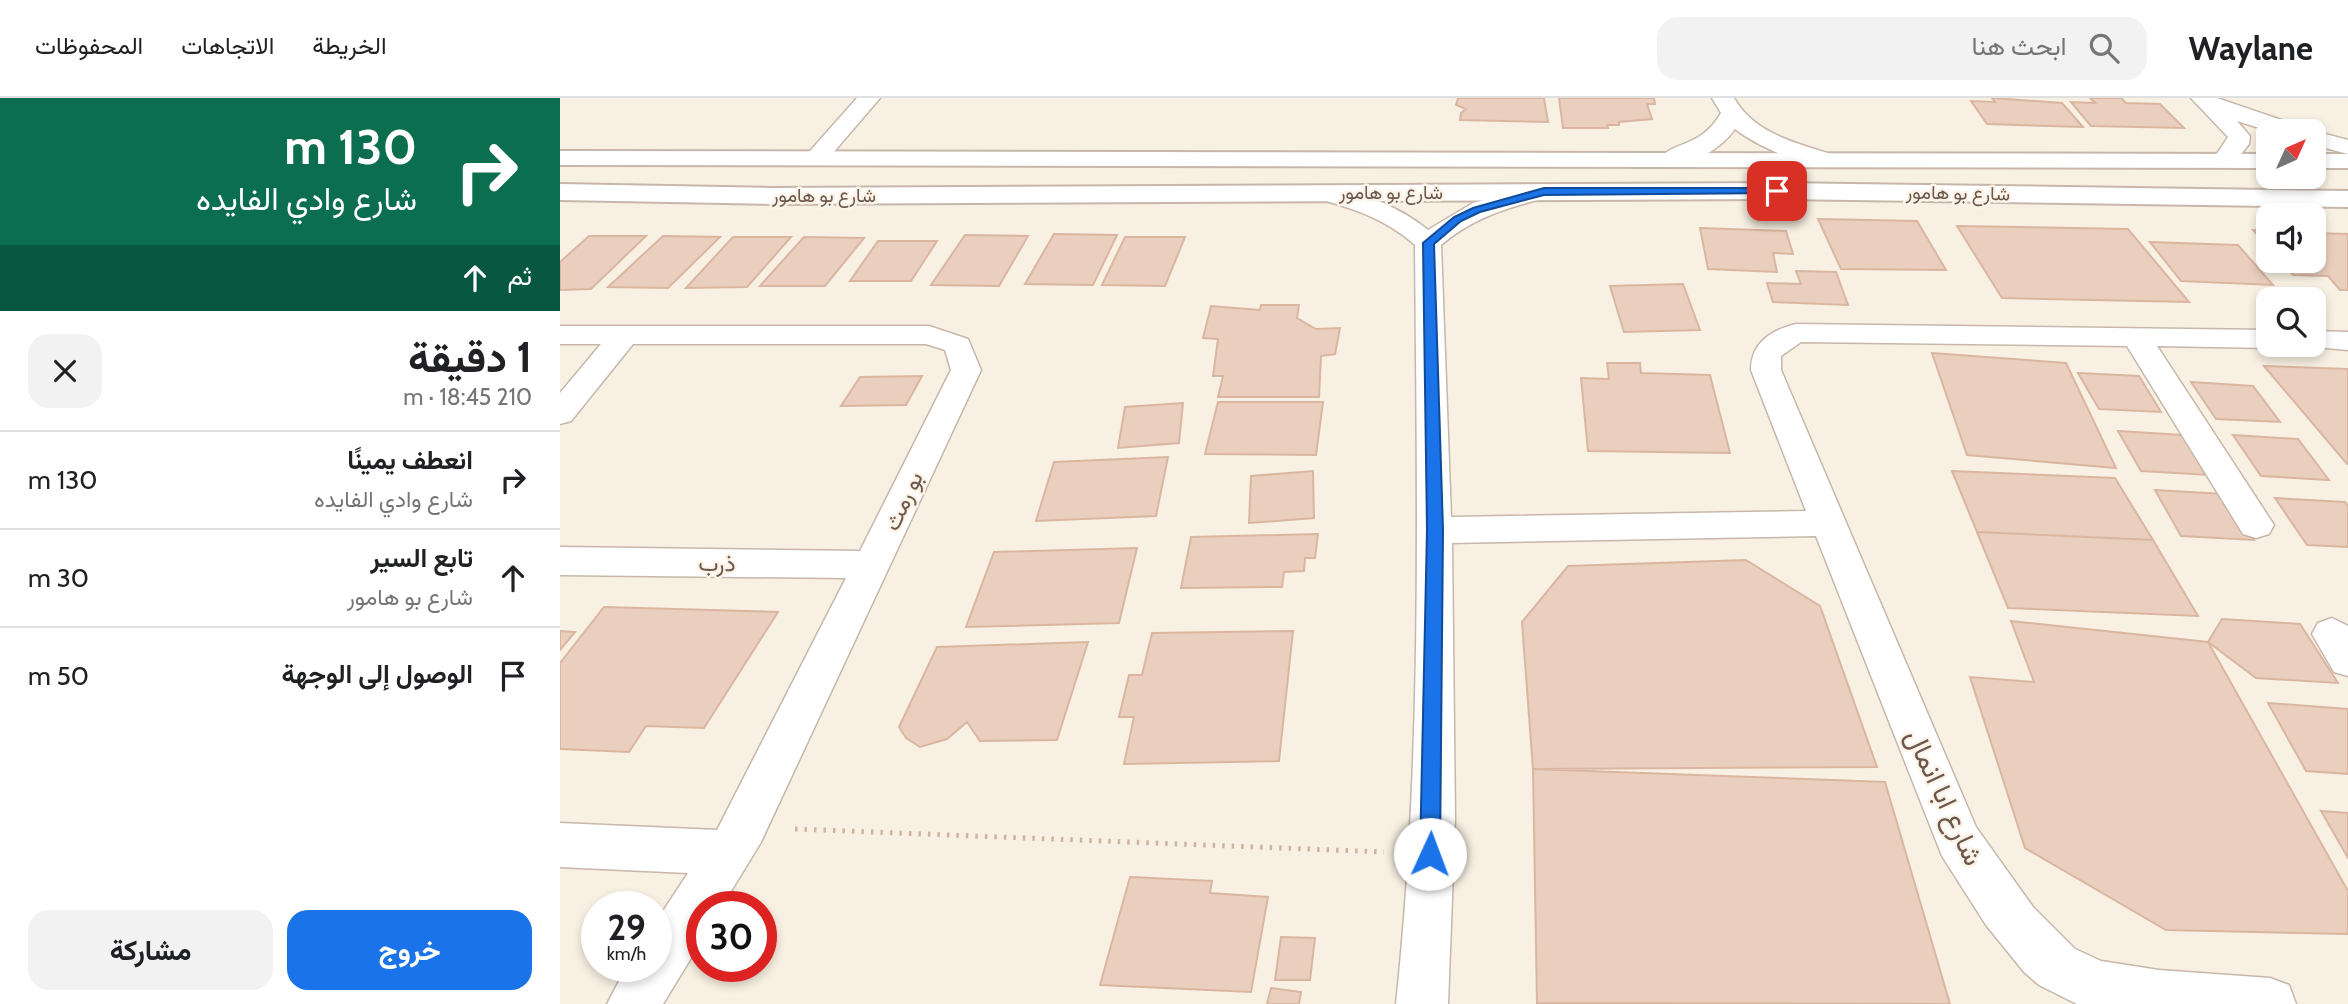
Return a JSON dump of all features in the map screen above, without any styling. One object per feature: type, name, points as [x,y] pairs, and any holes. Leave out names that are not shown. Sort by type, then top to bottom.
[{"type":"street","points":[[818,156],[869,98]]},
{"type":"street","points":[[2201,98],[2256,120]]},
{"type":"street","points":[[2201,98],[2239,136],[2238,144],[2224,161]]},
{"type":"street","points":[[1673,158],[1692,152],[1720,135],[1727,107],[1778,144],[1823,159]]},
{"type":"street","points":[[2326,141],[2348,147]]},
{"type":"street","name":"شارع بو هامور","points":[[560,158],[818,156],[2256,161]]},
{"type":"street","points":[[2326,161],[2348,161]]},
{"type":"street","points":[[1428,243],[1457,219],[1477,210],[1544,191]]},
{"type":"street","name":"شارع بو هامور","points":[[560,192],[759,196],[1777,191],[2348,199]]},
{"type":"street","points":[[1320,192],[1372,206],[1413,228],[1428,243],[1435,530],[1430,854],[1422,1004]]},
{"type":"street","name":"شارع ابا انمال","points":[[2256,339],[1796,332],[1777,342],[1766,355],[1766,370],[1959,841],[1992,893],[2023,932],[2058,968],[2103,989],[2270,1004]]},
{"type":"street","points":[[560,414],[625,334]]},
{"type":"street","name":"بو رمث","points":[[560,335],[929,335],[958,345],[966,370],[738,840],[633,1004]]},
{"type":"street","points":[[2136,337],[2256,524]]},
{"type":"street","points":[[2326,340],[2348,341]]},
{"type":"street","points":[[1435,530],[1829,523]]},
{"type":"street","name":"ذرب","points":[[560,561],[873,565]]},
{"type":"street","points":[[560,845],[738,840]]},
{"type":"path","points":[[738,840],[1430,854]]},
{"type":"building","points":[[1458,98],[1544,98],[1548,122],[1460,120],[1461,113],[1466,109],[1456,105]]},
{"type":"building","points":[[1559,98],[1654,98],[1655,104],[1647,104],[1652,119],[1619,122],[1619,125],[1607,125],[1608,128],[1563,128]]},
{"type":"building","points":[[1992,98],[2062,103],[2083,127],[1987,124],[1971,101],[1995,102]]},
{"type":"building","points":[[2090,98],[2121,98],[2126,103],[2160,104],[2184,128],[2091,126],[2071,102],[2095,103]]},
{"type":"building","points":[[1818,219],[1917,221],[1946,270],[1841,269]]},
{"type":"building","points":[[1957,226],[2128,229],[2189,302],[2002,298]]},
{"type":"building","points":[[1700,228],[1786,231],[1793,254],[1773,253],[1777,272],[1708,269]]},
{"type":"building","points":[[2326,233],[2348,234],[2348,290],[2340,290],[2328,276],[2291,273],[2326,273]]},
{"type":"building","points":[[1054,234],[1117,235],[1093,285],[1025,284]]},
{"type":"building","points":[[965,235],[1028,236],[999,286],[931,285]]},
{"type":"building","points":[[589,236],[646,236],[591,289],[560,290],[560,262]]},
{"type":"building","points":[[663,236],[720,237],[668,288],[608,287]]},
{"type":"building","points":[[733,237],[791,237],[747,287],[686,288]]},
{"type":"building","points":[[804,237],[864,238],[825,286],[760,286]]},
{"type":"building","points":[[1125,237],[1185,237],[1165,286],[1102,285]]},
{"type":"building","points":[[878,241],[937,241],[911,281],[850,281]]},
{"type":"building","points":[[2150,242],[2238,245],[2256,266],[2256,273],[2262,273],[2273,285],[2181,281]]},
{"type":"building","points":[[1796,271],[1836,272],[1848,305],[1773,302],[1767,283],[1801,284]]},
{"type":"building","points":[[1683,284],[1700,330],[1624,332],[1610,286]]},
{"type":"building","points":[[1261,305],[1299,305],[1297,318],[1316,329],[1340,328],[1335,354],[1321,356],[1319,397],[1218,397],[1223,376],[1213,376],[1218,339],[1203,338],[1211,306],[1260,310]]},
{"type":"building","points":[[1932,353],[2066,363],[2116,468],[1967,455]]},
{"type":"building","points":[[1607,363],[1640,363],[1641,373],[1710,375],[1730,453],[1588,451],[1581,378],[1609,379]]},
{"type":"building","points":[[2264,366],[2348,369],[2348,464],[2347,464]]},
{"type":"building","points":[[2078,373],[2139,376],[2161,412],[2099,409]]},
{"type":"building","points":[[922,376],[906,405],[841,406],[860,377]]},
{"type":"building","points":[[2191,382],[2253,386],[2280,422],[2216,419]]},
{"type":"building","points":[[1218,402],[1323,402],[1316,455],[1205,454]]},
{"type":"building","points":[[1183,403],[1179,443],[1118,448],[1125,407]]},
{"type":"building","points":[[2118,431],[2183,435],[2209,475],[2141,471]]},
{"type":"building","points":[[2233,435],[2298,439],[2329,480],[2261,476]]},
{"type":"building","points":[[1168,457],[1156,516],[1036,521],[1054,462]]},
{"type":"building","points":[[1313,471],[1314,518],[1249,523],[1251,476]]},
{"type":"building","points":[[1952,471],[2115,478],[2153,540],[1977,532]]},
{"type":"building","points":[[2155,490],[2224,494],[2254,540],[2181,536]]},
{"type":"building","points":[[2275,498],[2345,502],[2348,506],[2348,547],[2307,545]]},
{"type":"building","points":[[1977,532],[2153,540],[2198,616],[2008,608]]},
{"type":"building","points":[[1318,534],[1315,558],[1305,558],[1304,571],[1284,572],[1282,587],[1181,588],[1191,537]]},
{"type":"building","points":[[1137,548],[1119,623],[966,627],[994,552]]},
{"type":"building","points":[[1746,560],[1820,606],[1877,767],[1533,769],[1522,622],[1568,566]]},
{"type":"building","points":[[604,607],[778,612],[704,728],[646,726],[629,752],[560,749],[560,663]]},
{"type":"building","points":[[2222,619],[2300,624],[2338,683],[2256,678],[2208,642]]},
{"type":"building","points":[[2011,621],[2208,642],[2348,891],[2348,934],[2166,930],[2025,848],[1970,677],[2034,682]]},
{"type":"building","points":[[560,631],[575,632],[560,650]]},
{"type":"building","points":[[1293,631],[1279,761],[1124,764],[1134,717],[1119,717],[1129,675],[1142,675],[1152,633]]},
{"type":"building","points":[[1088,642],[1057,740],[980,741],[967,722],[947,739],[920,747],[906,738],[899,727],[937,647]]},
{"type":"building","points":[[2268,703],[2348,709],[2348,774],[2306,771]]},
{"type":"building","points":[[1533,769],[1885,782],[1950,1004],[1537,1003]]},
{"type":"building","points":[[2321,811],[2348,813],[2348,858]]},
{"type":"building","points":[[1130,877],[1212,881],[1210,893],[1268,897],[1251,992],[1100,985]]},
{"type":"building","points":[[1281,937],[1315,938],[1310,980],[1275,980]]},
{"type":"building","points":[[1271,988],[1301,992],[1299,1004],[1267,1004]]},
{"type":"route","points":[[1430,854],[1435,530],[1428,243],[1457,219],[1477,210],[1544,191],[1777,191]]}]
